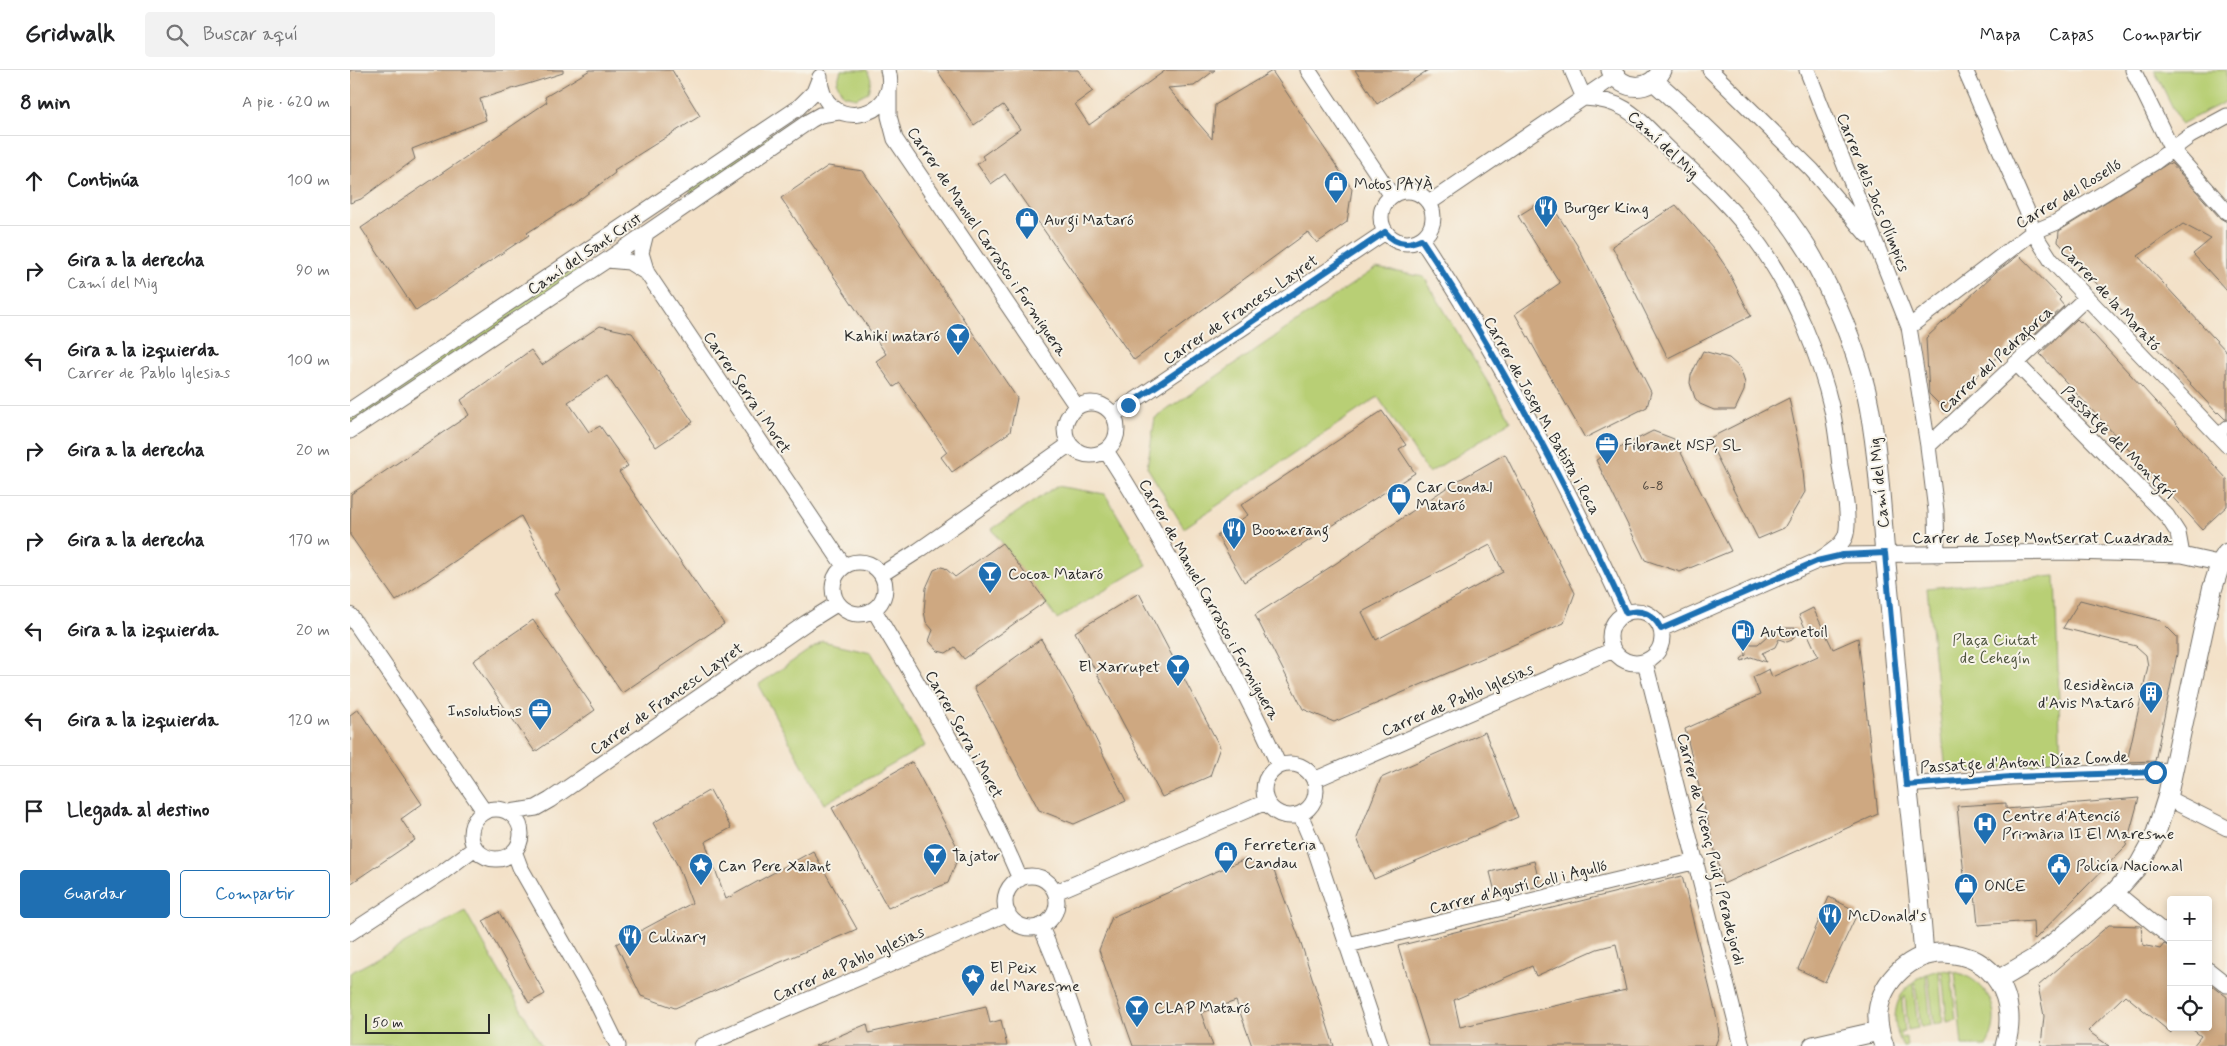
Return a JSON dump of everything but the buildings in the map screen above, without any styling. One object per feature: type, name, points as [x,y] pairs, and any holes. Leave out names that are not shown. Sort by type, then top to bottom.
[{"type":"street","points":[[1308,70],[1392,196]]},
{"type":"street","points":[[1572,70],[1584,98]]},
{"type":"street","points":[[1710,70],[1812,170],[1874,243]]},
{"type":"street","name":"Carrer dels Jocs Olímpics","points":[[1807,70],[1874,243],[1909,327]]},
{"type":"street","name":"Carrer de la Marató","points":[[1965,70],[2023,202],[2034,232],[2051,260],[2086,298],[2224,435]]},
{"type":"street","points":[[2133,70],[2172,150],[2227,212]]},
{"type":"street","points":[[1429,203],[1584,98],[1613,73],[1620,82],[1635,88],[1644,87],[1658,75]]},
{"type":"street","points":[[820,74],[820,88],[824,98],[839,112]]},
{"type":"street","name":"Camí del Sant Crist","points":[[350,410],[798,108],[814,92],[820,74]]},
{"type":"street","name":"Camí del Sant Crist","points":[[350,431],[820,115],[839,112],[849,115],[868,113],[881,103],[889,75]]},
{"type":"street","name":"Carrer de Manuel Carrasco i Formiguera","points":[[889,75],[889,116],[895,139],[1077,407]]},
{"type":"street","name":"Camí del Mig","points":[[1658,75],[1768,194],[1808,251],[1831,296],[1853,349],[1866,390],[1878,467],[1906,785],[1924,956]]},
{"type":"street","name":"Camí del Mig","points":[[1584,98],[1604,99],[1620,105],[1638,118],[1702,179],[1734,214],[1761,247],[1784,284],[1799,316],[1824,382],[1832,411],[1845,495],[1846,536],[1838,546],[1817,561]]},
{"type":"street","name":"Carrer del Roselló","points":[[1909,327],[2034,232],[2055,223],[2172,150],[2190,136],[2227,116]]},
{"type":"street","points":[[1412,192],[1429,203],[1432,209],[1432,223],[1428,232],[1421,239],[1415,242],[1402,243],[1395,241],[1385,232],[1380,217],[1386,201],[1392,196],[1398,193],[1412,192]]},
{"type":"street","name":"Carrer de Francesc Layret","points":[[1114,415],[1385,232]]},
{"type":"street","points":[[646,233],[641,253],[646,273]]},
{"type":"street","name":"Carrer de Josep M. Batista i Roca","points":[[1421,239],[1487,346],[1553,465],[1626,613]]},
{"type":"street","name":"Carrer Serra i Moret","points":[[607,260],[629,262],[646,273],[844,566]]},
{"type":"street","name":"Carrer del Pedraforca","points":[[1928,446],[2086,298]]},
{"type":"street","points":[[1909,327],[1928,446],[1936,511],[1937,555]]},
{"type":"street","name":"Passatge del Montgrí","points":[[2016,363],[2168,516],[2178,533],[2182,555]]},
{"type":"street","points":[[1097,403],[1109,409],[1114,415],[1117,424],[1117,434],[1113,444],[1106,451],[1090,455],[1083,454],[1070,444],[1065,428],[1071,412],[1077,407],[1083,404],[1097,403]]},
{"type":"street","points":[[882,574],[1070,444]]},
{"type":"street","name":"Carrer de Manuel Carrasco i Formiguera","points":[[1106,451],[1128,484],[1214,634],[1264,732],[1279,766]]},
{"type":"street","name":"Carrer de Josep Montserrat Cuadrada","points":[[1885,553],[1937,555],[2071,552],[2182,555],[2225,560]]},
{"type":"street","points":[[1661,629],[1817,561],[1843,555],[1885,553]]},
{"type":"street","points":[[1998,980],[2038,957],[2115,892],[2139,865],[2155,836],[2167,798],[2212,590],[2225,560]]},
{"type":"street","points":[[860,562],[876,568],[882,574],[885,581],[884,598],[874,610],[864,614],[854,614],[838,604],[834,594],[834,584],[837,574],[844,566],[860,562]]},
{"type":"street","name":"Carrer de Francesc Layret","points":[[510,812],[536,808],[550,800],[798,628],[838,604]]},
{"type":"street","name":"Carrer Serra i Moret","points":[[874,610],[953,745],[1020,879]]},
{"type":"street","points":[[1643,611],[1657,621],[1661,629],[1662,642],[1660,648],[1646,662],[1638,663],[1624,660],[1613,650],[1610,639],[1611,629],[1617,619],[1626,613],[1643,611]]},
{"type":"street","points":[[350,615],[484,812]]},
{"type":"street","name":"Carrer de Pablo Iglesias","points":[[1314,780],[1613,650]]},
{"type":"street","name":"Carrer de Vicenç Puig i Peradejordi","points":[[1646,662],[1742,1046]]},
{"type":"street","points":[[1296,764],[1303,767],[1314,780],[1315,796],[1307,810],[1300,814],[1284,816],[1277,813],[1266,802],[1263,791],[1265,781],[1270,772],[1279,766],[1296,764]]},
{"type":"street","name":"Passatge d'Antoni Díaz Conde","points":[[1906,785],[2011,777],[2173,770]]},
{"type":"street","points":[[2167,798],[2227,828]]},
{"type":"street","points":[[1056,892],[1266,802]]},
{"type":"street","points":[[500,808],[510,812],[520,826],[521,835],[514,852],[506,857],[495,859],[484,856],[475,848],[471,838],[471,828],[476,818],[484,812],[500,808]]},
{"type":"street","points":[[1300,814],[1315,849],[1381,1046]]},
{"type":"street","points":[[350,932],[443,872],[475,848]]},
{"type":"street","points":[[514,852],[520,867],[594,998],[618,1046]]},
{"type":"street","name":"Carrer d'Agustí Coll i Agulló","points":[[1348,945],[1697,861]]},
{"type":"street","points":[[1028,876],[1044,879],[1056,892],[1057,908],[1048,922],[1041,927],[1033,928],[1018,925],[1008,913],[1005,903],[1007,893],[1012,885],[1020,879],[1028,876]]},
{"type":"street","points":[[2115,892],[2167,935]]},
{"type":"street","name":"Carrer de Pablo Iglesias","points":[[702,1046],[1008,913]]},
{"type":"street","points":[[1041,927],[1056,963],[1085,1046]]},
{"type":"street","points":[[1813,1046],[1882,1039],[1878,1012],[1883,994],[1893,978],[1907,965],[1924,956],[1945,953],[1967,957],[1984,966],[1998,980],[2006,996],[2010,1013],[2010,1030],[2005,1046]]},
{"type":"street","points":[[2212,973],[2227,986]]},
{"type":"green space","points":[[841,70],[867,70],[871,79],[868,92],[856,98],[843,95],[837,83]]},
{"type":"green space","points":[[2154,70],[2227,70],[2227,101],[2181,124]]},
{"type":"green space","points":[[806,109],[810,109],[811,113],[692,194],[690,193],[690,189]]},
{"type":"green space","points":[[575,267],[578,270],[577,273],[350,427],[350,416]]},
{"type":"green space","points":[[1376,268],[1424,277],[1511,421],[1429,473],[1378,397],[1184,528],[1147,467],[1155,418]]},
{"type":"green space","points":[[1057,486],[1105,494],[1147,565],[1057,619],[992,529]]},
{"type":"green space","name":"Plaça Ciutat de Cehegín","points":[[2055,576],[2061,764],[1946,772],[1927,588]]},
{"type":"green space","points":[[822,641],[871,652],[925,746],[824,804],[758,685]]},
{"type":"green space","points":[[465,911],[542,1046],[350,1046],[350,973]]},
{"type":"green space","points":[[1940,970],[1951,971],[1956,1020],[1947,1022],[1942,972],[1939,972],[1943,1022],[1934,1025],[1928,975],[1926,976],[1931,1025],[1921,1027],[1915,983],[1913,984],[1918,1028],[1908,1030],[1905,996],[1902,1000],[1905,1031],[1900,1032],[1902,1038],[1906,1037],[1907,1046],[1903,1046],[1897,1033],[1895,1020],[1896,1008],[1900,998],[1916,980],[1927,974]]},
{"type":"green space","points":[[1955,972],[1979,984],[1987,994],[1994,1018],[1992,1032],[1986,1046],[1962,1046]]},
{"type":"place","name":"Motos PAYÀ","points":[[1336,204]]},
{"type":"place","name":"Burger King","points":[[1546,228]]},
{"type":"place","name":"Aurgi Mataró","points":[[1027,240]]},
{"type":"place","name":"Kahiki mataró","points":[[958,356]]},
{"type":"place","name":"Fibranet NSP, SL","points":[[1607,465]]},
{"type":"place","name":"Car Condal Mataró","points":[[1399,516]]},
{"type":"place","name":"Boomerang","points":[[1234,550]]},
{"type":"place","name":"Cocoa Mataró","points":[[990,594]]},
{"type":"place","name":"Autonetoil","points":[[1743,652]]},
{"type":"place","name":"El Xarrupet","points":[[1178,687]]},
{"type":"place","name":"Residència d'Avis Mataró","points":[[2151,714]]},
{"type":"place","name":"Insolutions","points":[[540,731]]},
{"type":"place","name":"Centre d'Atenció Primària II El Maresme","points":[[1985,845]]},
{"type":"place","name":"Ferreteria Candau","points":[[1226,874]]},
{"type":"place","name":"Tajator","points":[[935,876]]},
{"type":"place","name":"Can Pere Xalant","points":[[701,886]]},
{"type":"place","name":"Policía Nacional","points":[[2059,886]]},
{"type":"place","name":"ONCE","points":[[1966,906]]},
{"type":"place","name":"McDonald's","points":[[1830,936]]},
{"type":"place","name":"Culinary","points":[[630,957]]},
{"type":"place","name":"El Peix del Maresme","points":[[973,997]]},
{"type":"place","name":"CLAP Mataró","points":[[1137,1028]]},
{"type":"route","points":[[1128,405],[1385,232],[1395,241],[1402,243],[1408,244],[1421,239],[1487,346],[1553,465],[1626,613],[1643,611],[1657,621],[1661,629],[1817,561],[1843,555],[1885,553],[1906,785],[2011,777],[2155,772]]}]
